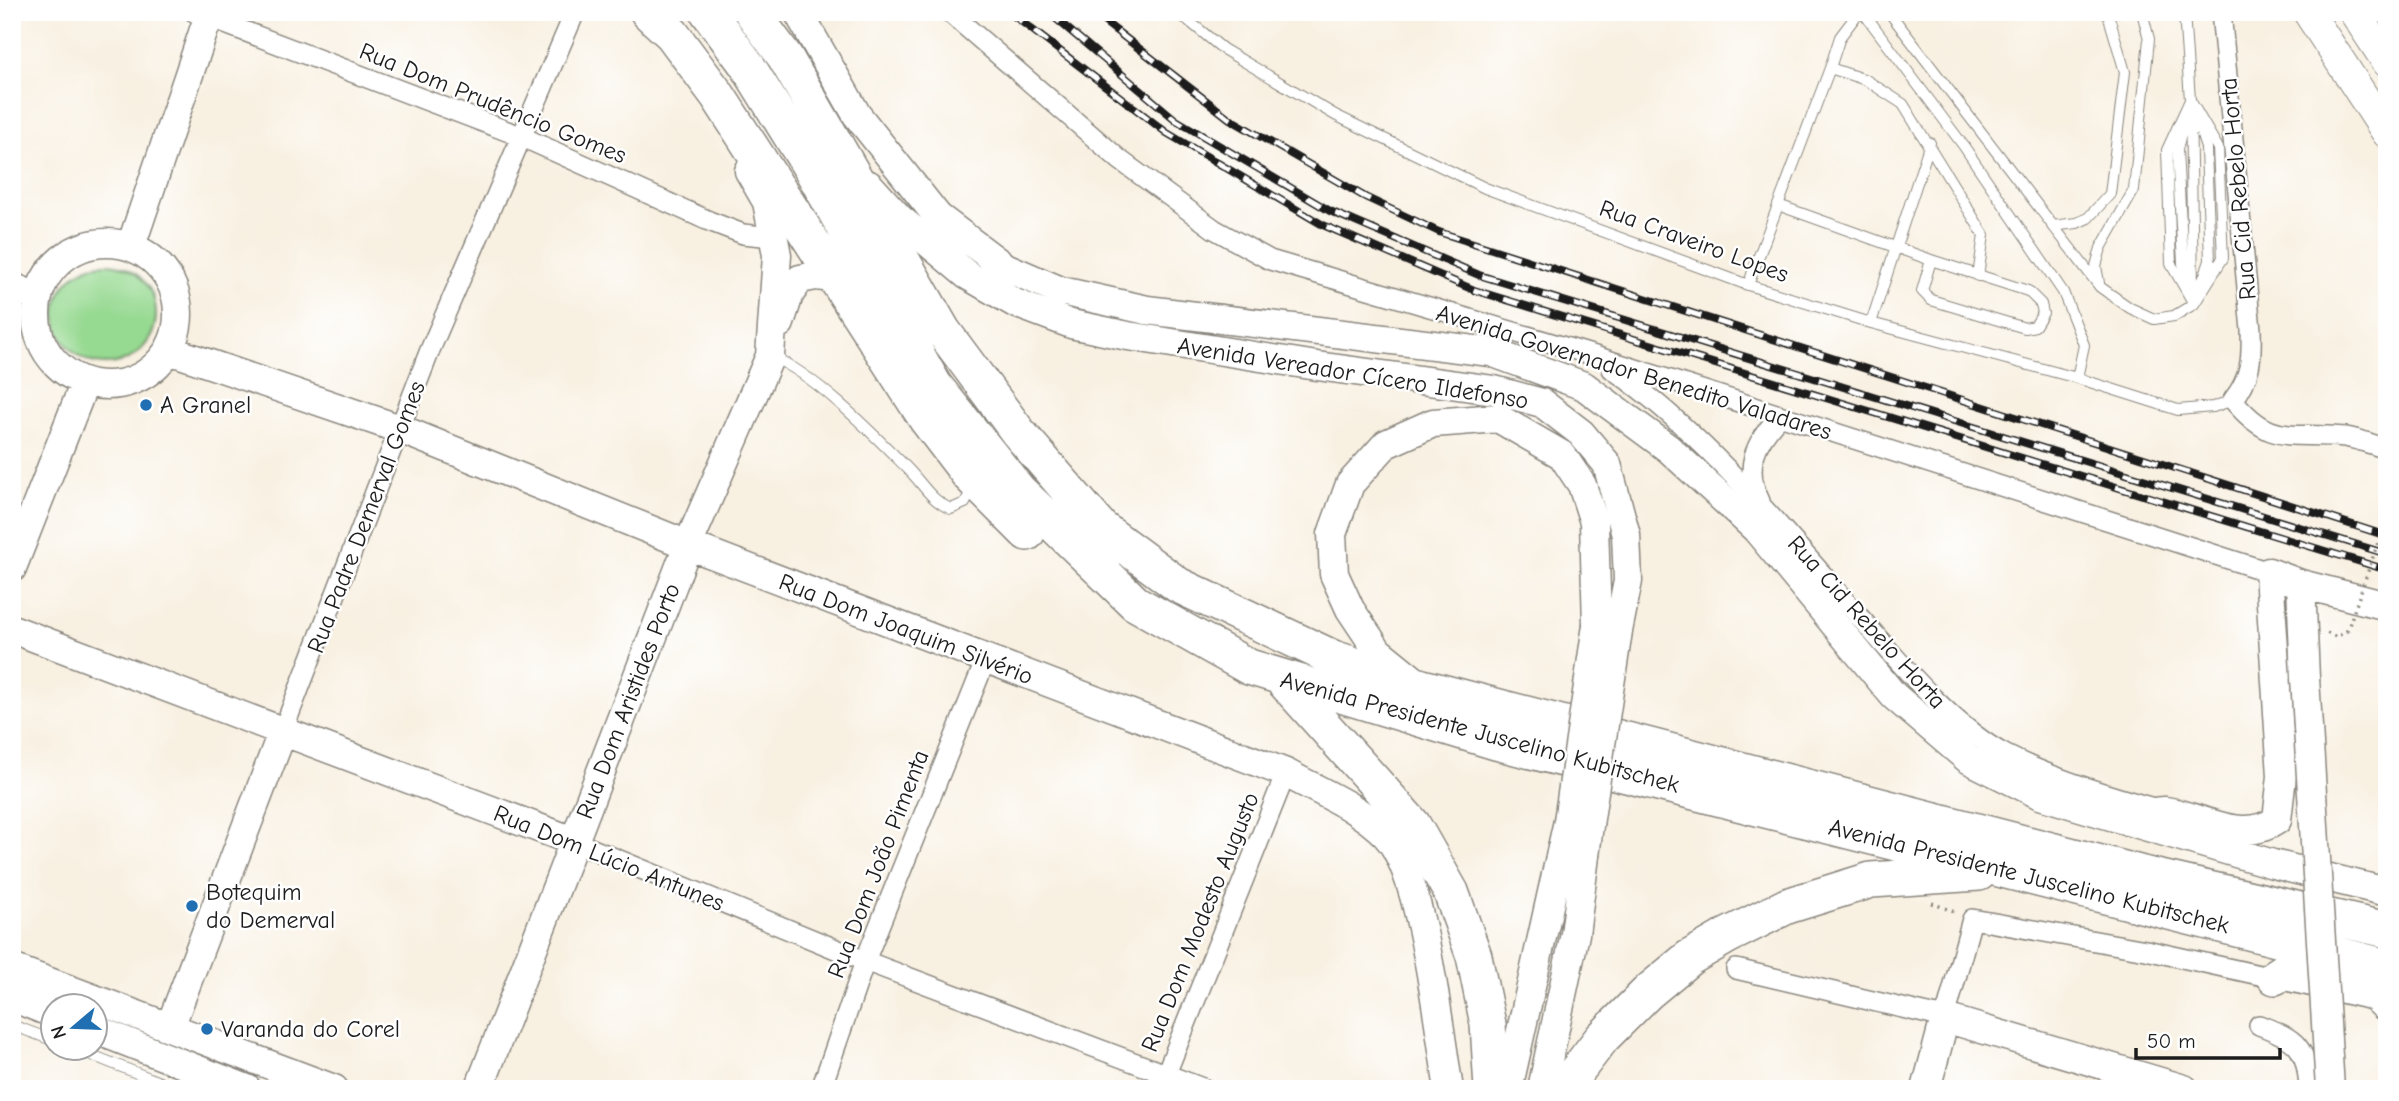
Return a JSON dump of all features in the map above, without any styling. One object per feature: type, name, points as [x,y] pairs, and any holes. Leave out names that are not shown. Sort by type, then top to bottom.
[{"type":"highway","points":[[648,12],[672,34],[718,96],[880,351],[969,475],[1056,562],[1135,603]]},
{"type":"highway","points":[[684,12],[712,41],[747,65]]},
{"type":"highway","name":"Avenida Presidente Juscelino Kubitschek","points":[[708,12],[747,65],[826,161],[943,331],[1018,432],[1101,528],[1178,585],[1333,658],[1422,687],[2139,873],[2387,930]]},
{"type":"highway","name":"Avenida Presidente Juscelino Kubitschek","points":[[752,12],[785,57],[826,161],[934,385],[1018,491],[1135,603],[1249,667],[1496,742],[2387,967]]},
{"type":"highway","points":[[826,161],[849,279],[880,351]]},
{"type":"highway","points":[[1280,678],[1413,825],[1451,892],[1474,956],[1488,1024],[1492,1089]]},
{"type":"highway","points":[[1563,1089],[1602,1038],[1648,992],[1689,958],[1774,912],[1871,880],[2014,871]]},
{"type":"highway","points":[[2275,977],[2326,953],[2387,1003]]},
{"type":"main road","points":[[2308,12],[2387,133]]},
{"type":"main road","points":[[2354,12],[2387,62]]},
{"type":"street","name":"Rua Padre Demerval Gomes","points":[[170,1027],[400,429],[520,136],[575,12]]},
{"type":"street","points":[[641,12],[718,118],[767,202],[773,237]]},
{"type":"street","points":[[798,12],[857,115],[938,217],[1003,266],[1061,291],[1147,310],[1491,352],[1584,386],[1669,449],[1756,528],[1894,696],[1968,759],[2040,795],[2387,892]]},
{"type":"street","name":"Rua Cid Rebelo Horta","points":[[2222,13],[2252,361],[2245,385],[2233,400]]},
{"type":"street","name":"Rua Dom Prudêncio Gomes","points":[[204,14],[520,136],[709,221],[743,234],[773,237]]},
{"type":"street","points":[[131,246],[204,14]]},
{"type":"street","name":"Avenida Governador Benedito Valadares","points":[[955,17],[1120,160],[1214,229],[1270,260],[1592,355],[2301,584],[2387,606]]},
{"type":"street","name":"Avenida Vereador Cícero Ildefonso","points":[[826,161],[900,218],[967,275],[1015,303],[1071,324],[1304,364],[1494,390],[1542,403],[1581,433],[1607,464],[1626,535],[1628,581],[1607,628]]},
{"type":"street","name":"Rua Dom Aristides Porto","points":[[770,356],[777,255],[773,237]]},
{"type":"street","points":[[107,242],[131,246],[149,256],[164,271],[174,289],[178,310],[177,331],[169,351],[153,369],[133,382],[109,386],[85,382],[66,373],[50,358],[40,339],[25,292],[62,257],[83,246],[107,242]]},
{"type":"street","name":"Rua Dom Aristides Porto","points":[[479,1089],[688,545],[770,356],[789,295],[800,279],[816,276],[833,278]]},
{"type":"street","name":"Rua Dom Joaquim Silvério","points":[[169,351],[400,429],[688,545],[1286,774],[1359,812],[1388,837],[1408,871],[1419,910],[1450,1089]]},
{"type":"street","name":"Rua Cid Rebelo Horta","points":[[1592,355],[1650,395],[1766,511],[1911,675],[1949,712],[2005,755],[2116,798],[2237,830],[2263,830],[2277,820],[2282,776],[2270,572]]},
{"type":"street","points":[[12,568],[85,382]]},
{"type":"street","points":[[2233,400],[2250,421],[2267,431],[2284,436],[2348,438],[2387,449]]},
{"type":"street","name":"Rua Cid Rebelo Horta","points":[[1766,511],[1753,488],[1751,461],[1760,436],[1779,417]]},
{"type":"street","name":"Avenida Vereador Cícero Ildefonso","points":[[1422,687],[1378,651],[1350,609],[1334,574],[1332,534],[1350,484],[1386,444],[1433,423],[1498,418],[1562,455],[1582,485],[1594,522],[1607,628],[1578,823],[1508,1089]]},
{"type":"street","points":[[1804,553],[1817,604]]},
{"type":"street","points":[[2301,584],[2330,1089]]},
{"type":"street","name":"Rua Dom Lúcio Antunes","points":[[12,629],[573,841],[1163,1080],[1205,1089]]},
{"type":"street","name":"Rua Dom João Pimenta","points":[[821,1089],[865,961],[986,659]]},
{"type":"street","name":"Rua Dom Modesto Augusto","points":[[1163,1080],[1286,774]]},
{"type":"street","points":[[2127,821],[2162,810]]},
{"type":"street","name":"Avenida Vereador Cícero Ildefonso","points":[[1542,1089],[1575,934],[1578,823]]},
{"type":"street","points":[[1926,1089],[1972,919],[2275,977],[2387,1003]]},
{"type":"street","points":[[12,968],[170,1027],[301,1083],[334,1089]]},
{"type":"street","points":[[1736,969],[1945,1017],[2184,1089]]},
{"type":"street","points":[[12,998],[38,1008]]},
{"type":"street","points":[[2259,1025],[2288,1036],[2299,1045],[2307,1062],[2309,1089]]},
{"type":"street","points":[[108,1035],[247,1089]]},
{"type":"lane","name":"Rua Craveiro Lopes","points":[[1178,12],[1223,49],[1335,115],[1485,188],[1748,285],[1871,323],[2077,378],[2178,410],[2213,407],[2233,400]]},
{"type":"lane","points":[[1748,285],[1840,37],[1861,12],[1963,145],[2063,292],[2084,345],[2077,378]]},
{"type":"lane","points":[[1889,12],[2100,287],[2130,309],[2154,319],[2174,316],[2194,304],[2223,258],[2218,148],[2190,100]]},
{"type":"lane","points":[[2100,287],[2095,266],[2101,248],[2134,190],[2149,39],[2142,12]]},
{"type":"lane","points":[[2184,12],[2190,100],[2194,304]]},
{"type":"lane","points":[[2052,226],[2077,223],[2088,218],[2110,194],[2125,72],[2108,14]]},
{"type":"lane","points":[[1830,68],[1866,80],[1903,104],[1930,143],[1984,235],[1978,276]]},
{"type":"lane","points":[[2190,100],[2167,150],[2171,264],[2194,304]]},
{"type":"lane","points":[[1871,323],[1930,143]]},
{"type":"lane","points":[[1778,205],[2035,296],[2043,313],[2035,326],[2025,328],[1924,296],[1931,260]]},
{"type":"lane","points":[[770,356],[812,382],[865,428],[911,472],[937,503],[951,509],[965,503],[973,492],[969,475]]},
{"type":"lane","points":[[12,1025],[38,1035]]},
{"type":"lane","points":[[108,1062],[177,1089]]},
{"type":"path","points":[[2321,626],[2336,637],[2347,631],[2387,517]]},
{"type":"path","points":[[2347,614],[2359,618]]},
{"type":"green space","points":[[106,264],[125,268],[141,279],[152,295],[156,314],[152,333],[141,349],[125,360],[106,364],[87,360],[71,349],[60,333],[56,314],[60,295],[71,279],[87,268]]},
{"type":"railway","points":[[1009,12],[1167,133],[1323,225],[1474,290],[2387,570]]},
{"type":"railway","points":[[1048,12],[1176,120],[1330,211],[1479,275],[2387,554]]},
{"type":"railway","points":[[1092,12],[1230,119],[1365,197],[1439,232],[2387,536]]},
{"type":"place","name":"A Granel","points":[[146,405]]},
{"type":"place","name":"Botequim do Demerval","points":[[192,906]]},
{"type":"place","name":"Varanda do Corel","points":[[207,1029]]}]
